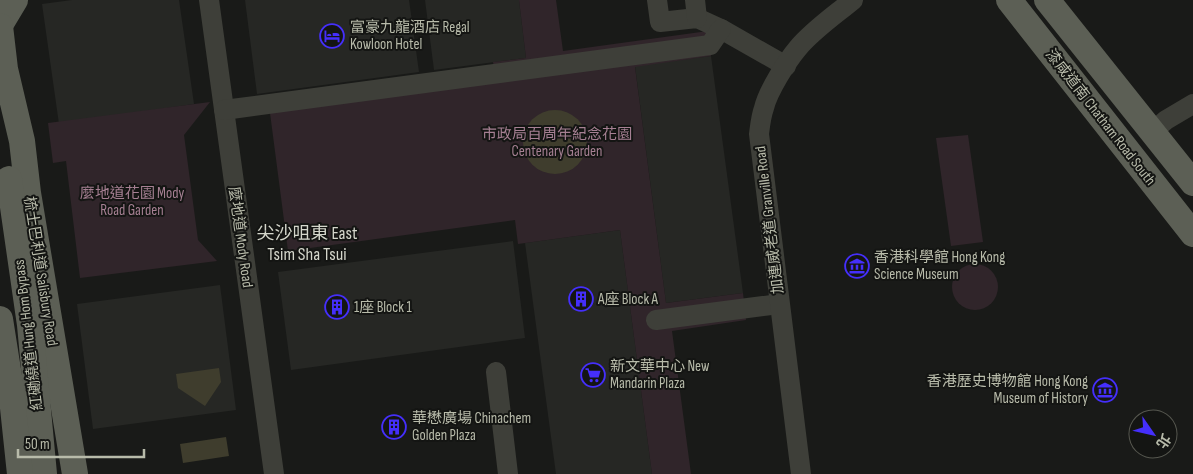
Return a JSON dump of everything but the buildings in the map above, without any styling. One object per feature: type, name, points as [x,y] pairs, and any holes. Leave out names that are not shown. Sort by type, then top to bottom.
[{"type":"main road","points":[[0,25],[15,0]]},
{"type":"main road","name":"漆咸道南 Chatham Road South","points":[[1010,0],[1193,234]]},
{"type":"main road","name":"漆咸道南 Chatham Road South","points":[[1047,0],[1193,183]]},
{"type":"main road","name":"梳士巴利道 Salisbury Road","points":[[0,25],[6,68],[22,141],[28,193],[75,474]]},
{"type":"main road","name":"梳士巴利道 Salisbury Road","points":[[6,68],[6,145],[10,196]]},
{"type":"main road","name":"紅磡繞道 Hung Hom Bypass","points":[[10,196],[30,326],[44,474]]},
{"type":"main road","name":"紅磡繞道 Hung Hom Bypass","points":[[1,325],[11,389],[20,474]]},
{"type":"street","name":"麼地道 Mody Road","points":[[209,0],[274,474]]},
{"type":"street","points":[[657,0],[660,22],[696,9],[721,29],[786,66]]},
{"type":"street","name":"加連威老道 Granville Road","points":[[801,474],[759,134],[768,97],[798,48],[853,0]]},
{"type":"street","points":[[224,110],[710,45],[721,29]]},
{"type":"street","points":[[1152,132],[1166,120],[1193,104]]},
{"type":"street","points":[[656,320],[779,304]]},
{"type":"street","points":[[496,372],[508,474]]},
{"type":"shaded area","points":[[72,0],[179,0],[194,104],[59,124],[42,4]]},
{"type":"shaded area","name":"富豪九龍酒店 Regal Kowloon Hotel","points":[[245,0],[409,0],[419,72],[257,94]]},
{"type":"shaded area","points":[[425,0],[519,0],[526,58],[434,70]]},
{"type":"shaded area","points":[[711,56],[743,293],[666,303],[635,66]]},
{"type":"shaded area","points":[[555,110],[573,116],[581,124],[587,142],[581,160],[573,168],[555,174],[537,168],[529,160],[523,142],[529,124],[537,116]]},
{"type":"shaded area","name":"新文華中心 New Mandarin Plaza","points":[[620,230],[652,474],[556,474],[525,243]]},
{"type":"shaded area","points":[[513,241],[525,338],[291,370],[278,272]]},
{"type":"shaded area","points":[[220,285],[236,410],[93,429],[77,304]]},
{"type":"shaded area","points":[[219,368],[221,382],[205,406],[178,388],[176,374]]},
{"type":"shaded area","points":[[226,437],[229,456],[183,463],[180,444]]},
{"type":"green space","name":"市政局百周年紀念花園 Centenary Garden","points":[[519,0],[556,0],[563,51],[708,31],[711,56],[635,67],[666,303],[743,293],[746,320],[672,331],[691,474],[652,474],[620,230],[518,244],[515,220],[288,251],[270,113],[496,81],[493,62],[526,58]]},
{"type":"green space","name":"麼地道花園 Mody Road Garden","points":[[210,102],[184,135],[198,240],[217,261],[80,278],[66,161],[53,163],[48,123]]},
{"type":"green space","points":[[968,135],[983,242],[951,246],[936,138]]},
{"type":"green space","points":[[975,264],[988,268],[994,274],[998,287],[994,300],[988,306],[975,310],[962,306],[956,300],[952,287],[956,274],[962,268]]},
{"type":"place","name":"富豪九龍酒店 Regal Kowloon Hotel","points":[[332,36]]},
{"type":"place","name":"香港科學館 Hong Kong Science Museum","points":[[857,266]]},
{"type":"place","name":"A座 Block A","points":[[581,299]]},
{"type":"place","name":"1座 Block 1","points":[[337,307]]},
{"type":"place","name":"新文華中心 New Mandarin Plaza","points":[[593,375]]},
{"type":"place","name":"香港歷史博物館 Hong Kong Museum of History","points":[[1105,390]]},
{"type":"place","name":"華懋廣場 Chinachem Golden Plaza","points":[[394,427]]},
{"type":"district","name":"尖沙咀東 East Tsim Sha Tsui","points":[[307,243]]}]
